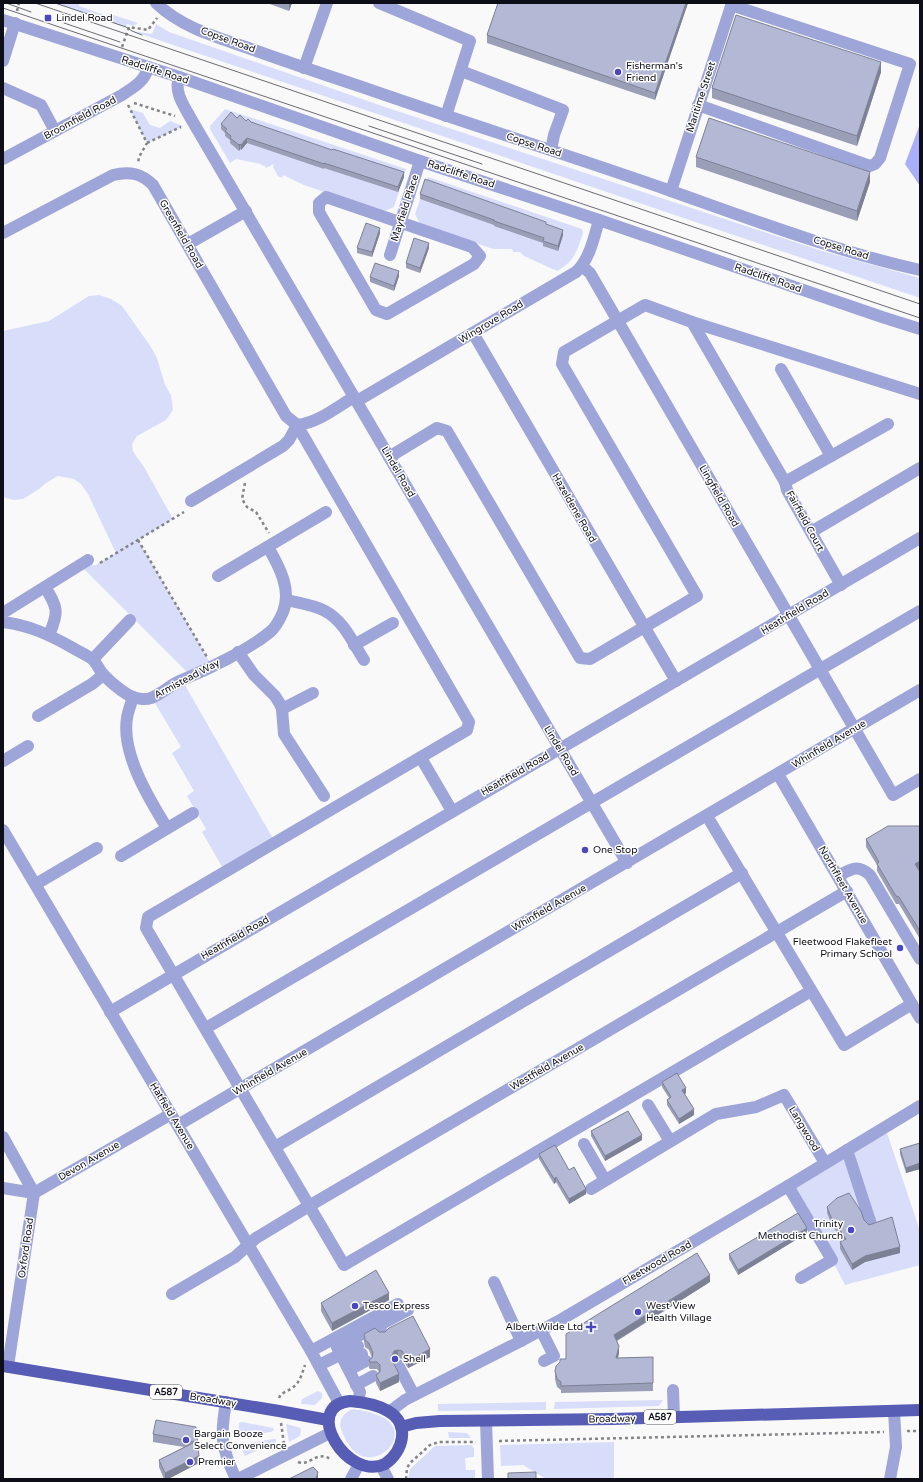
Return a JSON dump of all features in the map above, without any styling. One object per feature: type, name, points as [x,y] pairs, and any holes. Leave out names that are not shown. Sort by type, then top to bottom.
[{"type":"main road","name":"Broadway","points":[[6,1366],[328,1420]]},
{"type":"main road","points":[[352,1377],[398,1421],[401,1427],[402,1443],[399,1449],[393,1457],[380,1466],[371,1468],[358,1466],[346,1458],[330,1433],[328,1420],[329,1414],[339,1403],[350,1401],[352,1377]]},
{"type":"main road","name":"Broadway","points":[[401,1427],[416,1423],[440,1421],[674,1417],[920,1410]]},
{"type":"street","points":[[304,68],[327,3]]},
{"type":"street","points":[[379,3],[470,41],[446,116]]},
{"type":"street","points":[[698,105],[870,166],[875,164],[880,158],[910,64],[732,4]]},
{"type":"street","name":"Maritime Street","points":[[671,191],[732,4]]},
{"type":"street","name":"Copse Road","points":[[160,7],[190,27],[304,68],[551,150],[763,224],[888,263],[920,270]]},
{"type":"street","points":[[3,61],[9,21]]},
{"type":"street","name":"Radcliffe Road","points":[[9,21],[148,68],[180,77],[420,161],[599,220],[874,315],[920,329]]},
{"type":"street","name":"Broomfield Road","points":[[3,159],[118,98],[138,85],[146,75],[148,68]]},
{"type":"street","points":[[461,71],[563,110],[554,135],[551,150]]},
{"type":"street","name":"Lindel Road","points":[[180,77],[177,85],[179,98],[192,121],[592,802],[626,863]]},
{"type":"street","points":[[3,88],[41,105],[55,131]]},
{"type":"street","name":"Mayfield Place","points":[[390,255],[420,161]]},
{"type":"street","points":[[3,233],[106,178],[121,173],[135,174]]},
{"type":"street","name":"Greenfield Road","points":[[135,174],[146,178],[152,185],[188,244],[286,416],[297,425],[469,722],[467,730],[421,758],[148,917],[146,928],[344,1265],[812,991]]},
{"type":"street","points":[[326,197],[401,222],[472,247],[480,256],[474,264],[387,314],[376,310],[319,212],[319,203],[326,197]]},
{"type":"street","points":[[188,244],[246,211]]},
{"type":"street","points":[[582,266],[587,256],[599,220]]},
{"type":"street","name":"Wingrove Road","points":[[355,399],[473,333],[576,272],[582,266]]},
{"type":"street","name":"Lingfield Road","points":[[582,266],[590,273],[893,795],[920,779]]},
{"type":"street","points":[[389,456],[437,428],[447,431],[580,658],[590,659],[697,596],[562,364],[564,352],[645,305],[692,322],[920,394]]},
{"type":"street","points":[[692,322],[785,482]]},
{"type":"street","name":"Hazeldene Road","points":[[473,333],[676,681]]},
{"type":"street","points":[[781,369],[831,456]]},
{"type":"street","points":[[191,501],[283,446],[289,440],[297,425],[305,424],[314,420],[355,399]]},
{"type":"street","name":"Fairfield Court","points":[[841,584],[787,490],[785,482],[888,424]]},
{"type":"street","points":[[811,532],[920,468]]},
{"type":"street","points":[[218,576],[326,512]]},
{"type":"street","name":"Heathfield Road","points":[[110,1012],[920,538]]},
{"type":"street","name":"Armistead Way","points":[[133,697],[146,699],[152,698],[182,680],[238,652],[271,631],[284,612],[286,600],[285,586],[271,545]]},
{"type":"street","points":[[4,616],[45,587],[88,560]]},
{"type":"street","points":[[45,587],[57,610],[55,622],[50,635]]},
{"type":"street","points":[[286,600],[315,607],[333,616],[344,628],[364,660]]},
{"type":"street","points":[[206,1028],[820,668],[920,611]]},
{"type":"street","points":[[4,616],[50,635],[93,659],[103,675],[122,691],[133,697],[126,719],[128,741],[134,765],[155,808],[167,828]]},
{"type":"street","points":[[93,659],[130,620]]},
{"type":"street","points":[[354,645],[393,623]]},
{"type":"street","points":[[238,652],[254,675],[275,696],[282,709],[284,734],[324,796]]},
{"type":"street","points":[[38,716],[92,684],[103,675]]},
{"type":"street","name":"Whinfield Avenue","points":[[178,1125],[920,690]]},
{"type":"street","points":[[282,709],[313,693]]},
{"type":"street","points":[[3,762],[28,746]]},
{"type":"street","points":[[421,758],[452,811]]},
{"type":"street","name":"Northfleet Avenue","points":[[778,774],[920,1018]]},
{"type":"street","points":[[121,856],[192,813]]},
{"type":"street","points":[[707,816],[844,1045],[912,1004]]},
{"type":"street","name":"Hatfield Avenue","points":[[3,830],[311,1351],[339,1403]]},
{"type":"street","points":[[36,884],[97,848]]},
{"type":"street","points":[[838,876],[855,868],[863,869],[870,875],[920,959]]},
{"type":"street","points":[[275,1148],[742,873]]},
{"type":"street","name":"Westfield Avenue","points":[[172,1294],[235,1257],[256,1238],[309,1206],[846,891]]},
{"type":"street","name":"Langwood","points":[[670,1141],[716,1114],[756,1107],[784,1095],[825,1163]]},
{"type":"street","points":[[591,1189],[670,1141],[648,1105]]},
{"type":"street","name":"Fleetwood Road","points":[[389,1412],[414,1395],[541,1330],[788,1186],[920,1106]]},
{"type":"street","name":"Devon Avenue","points":[[34,1194],[172,1114]]},
{"type":"street","points":[[3,1137],[34,1194]]},
{"type":"street","points":[[584,1144],[605,1180]]},
{"type":"street","points":[[847,1150],[871,1224]]},
{"type":"street","points":[[788,1186],[832,1260],[801,1278]]},
{"type":"street","points":[[3,1188],[34,1194]]},
{"type":"street","name":"Oxford Road","points":[[6,1366],[34,1194]]},
{"type":"street","points":[[494,1282],[521,1341]]},
{"type":"street","points":[[311,1351],[403,1307],[381,1333],[337,1347],[352,1377]]},
{"type":"street","points":[[541,1330],[554,1356],[544,1361]]},
{"type":"street","points":[[319,1365],[352,1377]]},
{"type":"street","points":[[352,1377],[367,1365]]},
{"type":"street","points":[[352,1377],[367,1365]]},
{"type":"street","points":[[352,1377],[367,1365]]},
{"type":"street","points":[[398,1370],[414,1395]]},
{"type":"street","points":[[673,1390],[674,1417]]},
{"type":"street","points":[[226,1402],[222,1422],[222,1443],[226,1458],[237,1479],[330,1433]]},
{"type":"street","points":[[890,1479],[896,1447],[894,1411]]},
{"type":"street","points":[[486,1421],[488,1479]]},
{"type":"street","points":[[350,1479],[358,1466]]},
{"type":"street","points":[[380,1466],[388,1479]]},
{"type":"path","points":[[121,50],[129,27],[148,30],[160,7]]},
{"type":"path","points":[[147,143],[125,100],[192,121]]},
{"type":"path","points":[[135,174],[139,157],[147,143],[192,121]]},
{"type":"path","points":[[247,468],[242,499],[247,507],[256,512],[271,545]]},
{"type":"path","points":[[88,560],[94,566],[193,506],[191,501]]},
{"type":"path","points":[[138,540],[212,666]]},
{"type":"path","points":[[406,1479],[407,1468],[410,1463],[434,1443],[920,1431]]},
{"type":"path","points":[[293,1452],[297,1462],[300,1464],[318,1456],[327,1456],[335,1462]]},
{"type":"shaded area","points":[[55,3],[79,3],[79,6],[107,16],[110,14],[138,23],[133,26],[127,24],[125,27]]},
{"type":"shaded area","points":[[156,24],[169,32],[388,108],[819,250],[920,278],[920,298],[132,31],[152,34]]},
{"type":"shaded area","points":[[130,109],[143,113],[150,125],[160,128],[170,121],[183,126],[147,143]]},
{"type":"shaded area","points":[[225,109],[406,169],[394,207],[383,212],[304,185],[283,175],[282,178],[278,176],[273,167],[274,164],[266,168],[261,164],[236,159],[230,163],[210,129],[210,126]]},
{"type":"shaded area","points":[[428,177],[582,229],[583,233],[579,245],[572,259],[557,271],[524,256],[520,252],[513,252],[512,249],[493,249],[420,224],[415,214]]},
{"type":"shaded area","points":[[99,295],[111,299],[122,306],[151,347],[157,358],[165,385],[171,395],[173,410],[166,420],[137,436],[132,444],[133,451],[144,467],[173,519],[138,540],[212,666],[191,676],[80,565],[88,560],[94,566],[116,553],[88,494],[81,484],[74,479],[58,476],[23,499],[14,500],[3,497],[3,331],[49,321],[89,296]]},
{"type":"shaded area","points":[[182,680],[275,842],[225,872],[202,832],[206,829],[187,796],[194,791],[172,753],[181,747],[152,698]]},
{"type":"shaded area","points":[[885,1127],[920,1231],[920,1265],[845,1285],[832,1260],[788,1186]]},
{"type":"shaded area","points":[[318,1391],[322,1393],[322,1398],[315,1405],[301,1404],[302,1399]]},
{"type":"shaded area","points":[[663,1400],[659,1406],[554,1409],[555,1402]]},
{"type":"shaded area","points":[[546,1402],[546,1410],[438,1411],[438,1404]]},
{"type":"shaded area","points":[[350,1410],[361,1410],[380,1416],[391,1424],[395,1433],[393,1442],[387,1450],[378,1456],[367,1457],[356,1453],[347,1442],[340,1425],[343,1416]]},
{"type":"shaded area","points":[[242,1422],[273,1428],[274,1430],[271,1432],[238,1437],[239,1423]]},
{"type":"shaded area","points":[[286,1424],[301,1429],[300,1436],[289,1442]]},
{"type":"shaded area","points":[[448,1432],[467,1433],[471,1438],[449,1438]]},
{"type":"shaded area","points":[[276,1439],[276,1442],[245,1456],[239,1445]]},
{"type":"shaded area","points":[[614,1442],[614,1479],[546,1479],[523,1465],[501,1466],[500,1445]]},
{"type":"shaded area","points":[[471,1445],[474,1448],[474,1457],[465,1458],[466,1470],[475,1470],[475,1479],[408,1479],[410,1469],[435,1446]]},
{"type":"water","points":[[920,124],[920,186],[905,164]]},
{"type":"building","name":"Fisherman's Friend","points":[[498,3],[686,3],[655,93],[487,35]]},
{"type":"building","points":[[736,15],[881,62],[857,136],[712,88]]},
{"type":"building","points":[[231,112],[237,118],[240,115],[246,121],[248,119],[251,122],[332,150],[333,149],[404,172],[398,187],[247,138],[241,145],[239,145],[230,138],[231,136],[225,131],[227,129],[221,124]]},
{"type":"building","points":[[709,118],[870,172],[857,211],[696,157]]},
{"type":"building","points":[[425,179],[546,222],[546,224],[563,230],[558,246],[543,241],[544,238],[420,194]]},
{"type":"building","points":[[366,223],[380,228],[372,252],[357,248]]},
{"type":"building","points":[[414,238],[429,243],[420,268],[406,263]]},
{"type":"building","points":[[375,263],[399,271],[394,286],[370,277]]},
{"type":"building","points":[[888,826],[920,826],[920,861],[915,864],[920,872],[920,931],[899,897],[896,896],[877,864],[879,862],[866,839]]},
{"type":"building","points":[[677,1073],[686,1088],[682,1090],[694,1109],[679,1119],[667,1100],[671,1097],[662,1082]]},
{"type":"building","points":[[628,1111],[642,1135],[605,1156],[591,1131]]},
{"type":"building","points":[[920,1143],[920,1163],[906,1168],[900,1149]]},
{"type":"building","points":[[555,1145],[569,1170],[574,1167],[586,1189],[569,1199],[556,1177],[554,1179],[539,1154]]},
{"type":"building","points":[[849,1193],[861,1211],[864,1220],[869,1225],[892,1217],[900,1247],[865,1256],[852,1264],[840,1242],[846,1239],[831,1217],[827,1207],[837,1198]]},
{"type":"building","points":[[798,1213],[807,1228],[738,1270],[729,1254]]},
{"type":"building","name":"West View Health Village","points":[[697,1253],[710,1275],[614,1335],[619,1346],[616,1358],[653,1357],[653,1383],[561,1386],[561,1382],[557,1379],[555,1371],[560,1359],[566,1359],[566,1334]]},
{"type":"building","name":"Tesco Express","points":[[376,1270],[389,1293],[332,1323],[321,1303]]},
{"type":"building","name":"Shell","points":[[413,1316],[430,1349],[408,1361],[402,1351],[394,1351],[391,1358],[399,1374],[380,1383],[376,1375],[380,1372],[380,1365],[377,1362],[370,1362],[369,1360],[372,1358],[373,1353],[369,1343],[365,1340],[364,1334],[375,1328],[379,1332],[385,1332],[389,1328]]},
{"type":"building","points":[[156,1420],[196,1427],[199,1456],[165,1473],[159,1460],[195,1442],[153,1434]]},
{"type":"building","points":[[313,1467],[318,1472],[316,1479],[289,1479]]},
{"type":"building","points":[[536,1472],[536,1479],[508,1479],[508,1473]]},
{"type":"tram line","points":[[6,3],[31,12]]},
{"type":"tram line","points":[[35,3],[920,304]]},
{"type":"tram line","points":[[55,3],[126,27],[142,35]]},
{"type":"tram line","points":[[3,8],[920,318]]},
{"type":"tram line","points":[[64,23],[120,42]]},
{"type":"tram line","points":[[369,126],[482,164]]},
{"type":"place","name":"Lindel Road","points":[[48,18]]},
{"type":"place","name":"Fisherman's Friend","points":[[618,72]]},
{"type":"place","name":"One Stop","points":[[585,850]]},
{"type":"place","name":"Fleetwood Flakefleet Primary School","points":[[900,948]]},
{"type":"place","name":"Trinity Methodist Church","points":[[851,1230]]},
{"type":"place","name":"Tesco Express","points":[[355,1306]]},
{"type":"place","name":"West View Health Village","points":[[638,1312]]},
{"type":"place","name":"Albert Wilde Ltd","points":[[591,1327]]},
{"type":"place","name":"Shell","points":[[395,1359]]},
{"type":"place","name":"Bargain Booze Select Convenience","points":[[186,1440]]},
{"type":"place","name":"Premier","points":[[190,1462]]}]
